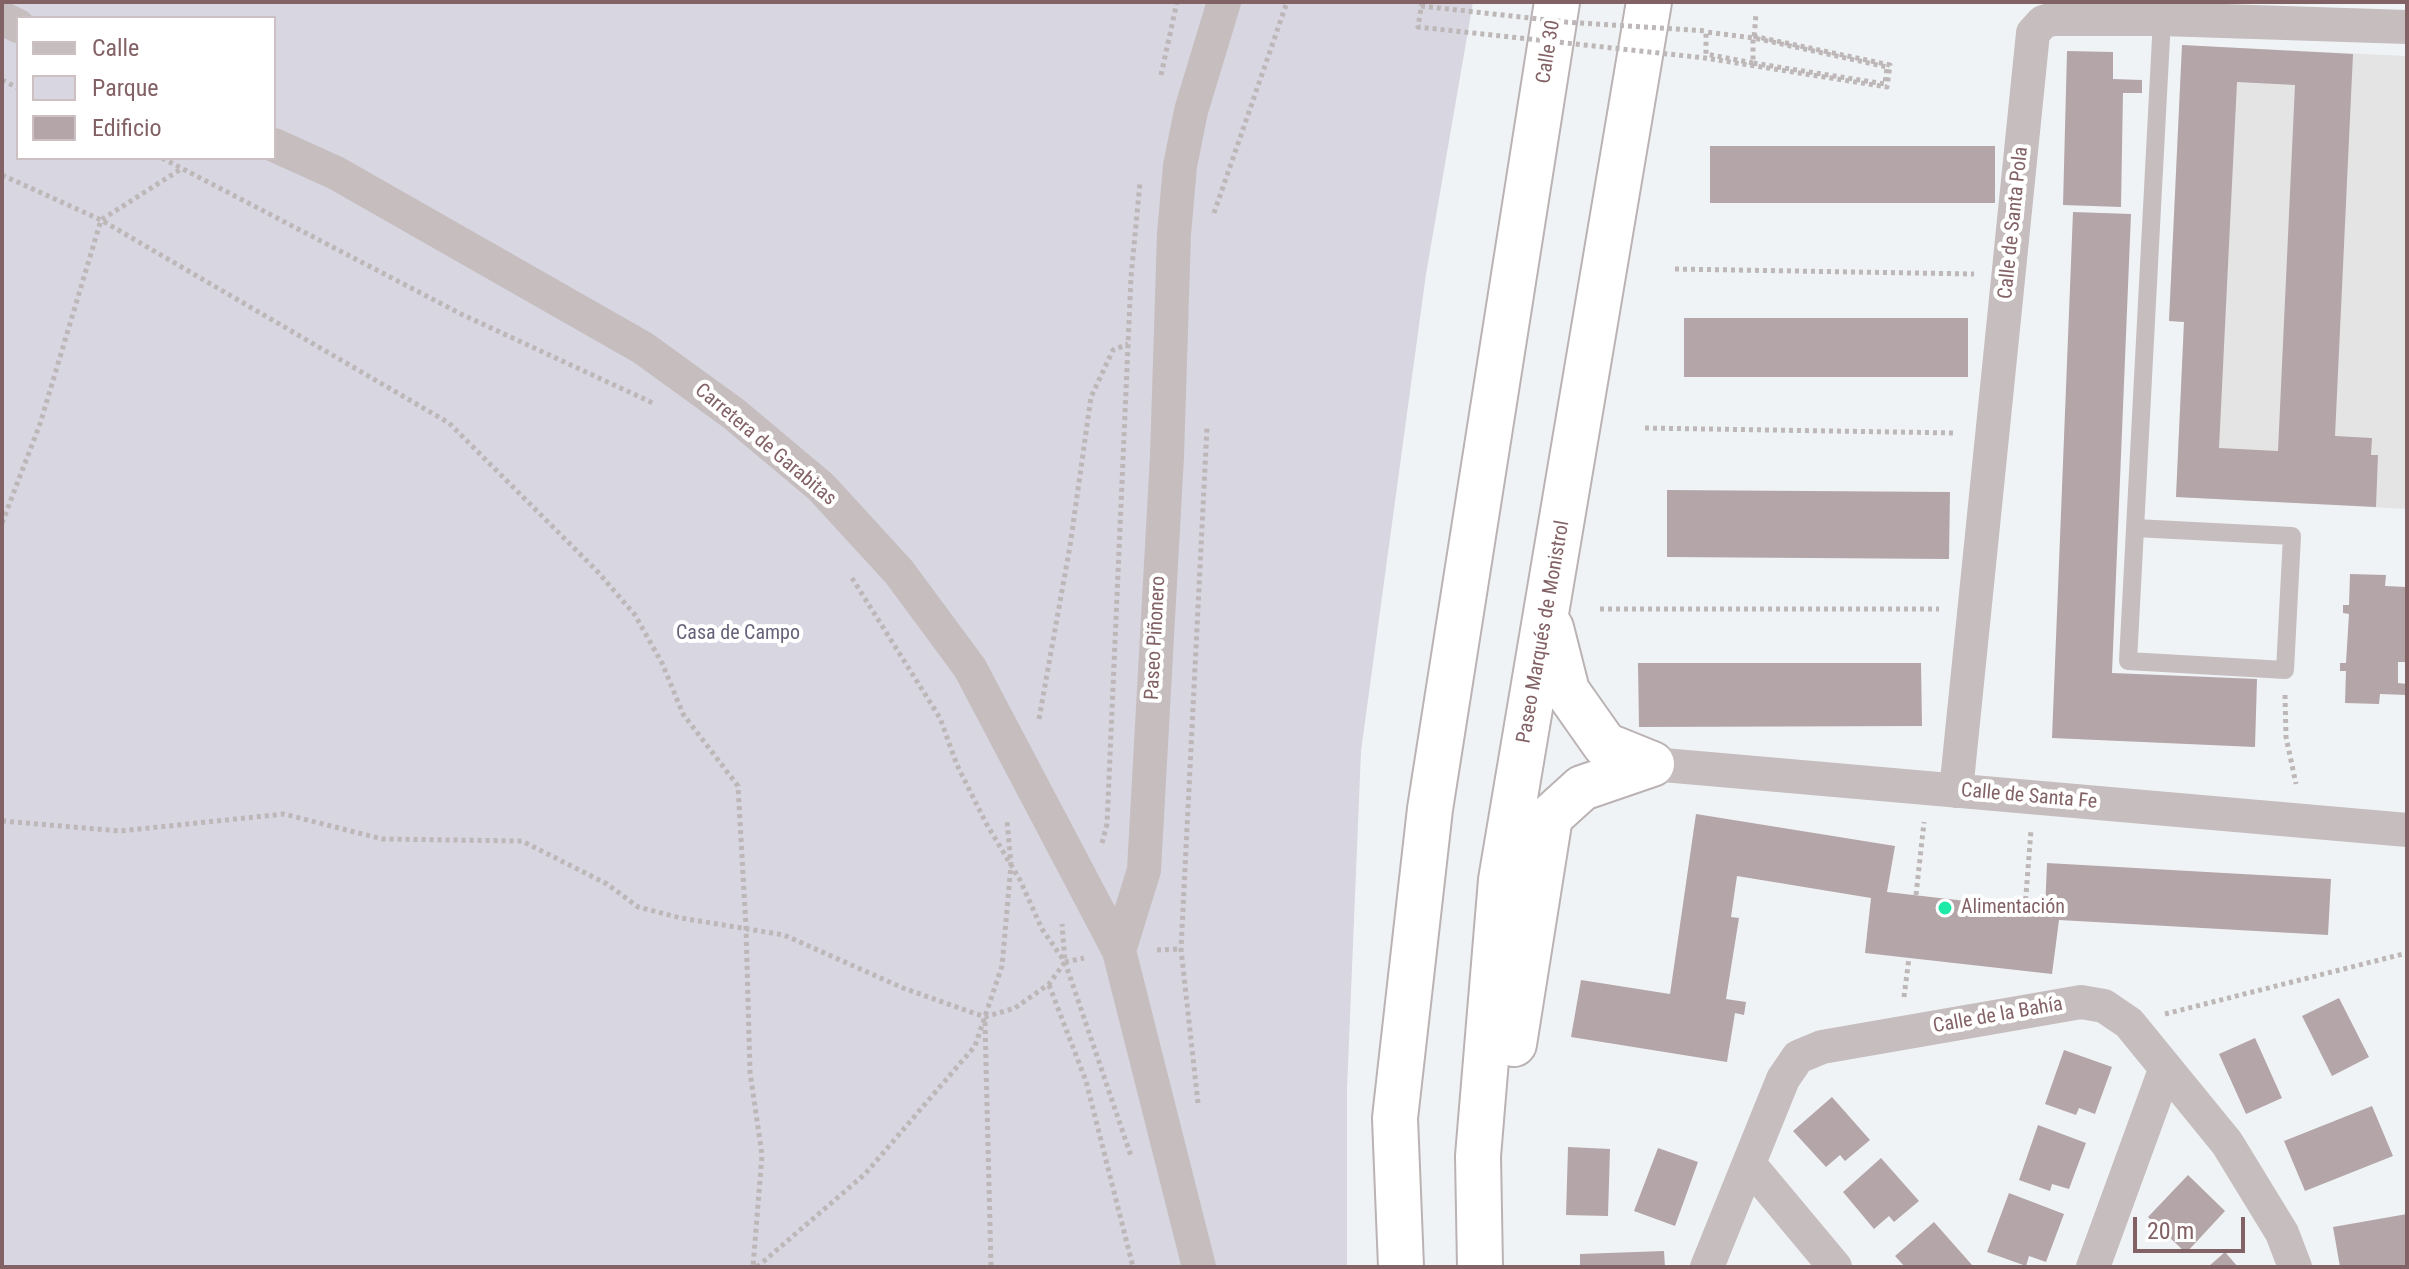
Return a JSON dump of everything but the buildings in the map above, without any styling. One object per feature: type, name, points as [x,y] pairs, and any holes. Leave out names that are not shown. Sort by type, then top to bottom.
[{"type":"highway","points":[[1401,1267],[1395,1118],[1430,809],[1541,101],[1548,2]]},
{"type":"highway","name":"Calle 30","points":[[1541,101],[1557,2]]},
{"type":"highway","name":"Paseo Marqués de Monistrol","points":[[1480,1267],[1478,1156],[1501,880],[1649,2]]},
{"type":"highway","points":[[1547,613],[1567,691],[1605,745],[1652,764]]},
{"type":"highway","points":[[1478,1156],[1511,1063],[1550,817],[1582,788],[1652,764]]},
{"type":"street","name":"Paseo Piñonero","points":[[1119,951],[1144,870],[1167,456],[1173,249],[1180,166],[1191,111],[1224,2]]},
{"type":"street","name":"Calle de Santa Pola","points":[[1942,790],[1975,609],[2033,33],[2043,22],[2053,19],[2162,19],[2407,27]]},
{"type":"street","name":"Carretera de Garabitas","points":[[276,146],[336,173],[643,348],[734,414],[821,487],[899,572],[970,668],[1119,951]]},
{"type":"street","name":"Calle de Santa Fe","points":[[1652,764],[2407,830]]},
{"type":"street","points":[[1119,951],[1199,1267]]},
{"type":"street","name":"Calle de la Bahía","points":[[1707,1267],[1783,1079],[1790,1066],[1804,1053],[2069,1003],[2093,1003],[2129,1023],[2227,1143],[2282,1233],[2295,1267]]},
{"type":"street","points":[[2093,1267],[2165,1070]]},
{"type":"street","points":[[1749,1164],[1835,1267]]},
{"type":"lane","points":[[2135,528],[2292,536],[2285,670],[2128,661],[2135,528],[2162,19]]},
{"type":"path","points":[[1159,87],[1177,2]]},
{"type":"path","points":[[1212,219],[1287,2]]},
{"type":"path","points":[[1422,4],[1566,22],[1754,37],[1890,65],[1887,87],[1705,58],[1418,27],[1422,4]]},
{"type":"path","points":[[1753,63],[1756,14]]},
{"type":"path","points":[[1706,32],[1754,37],[1887,67],[1885,84],[1753,63],[1706,54],[1706,32]]},
{"type":"path","points":[[165,160],[461,314],[662,407]]},
{"type":"path","points":[[2,523],[40,424],[101,220],[181,169]]},
{"type":"path","points":[[1074,866],[1102,843],[1107,824],[1128,344],[1137,198],[1142,171]]},
{"type":"path","points":[[2,175],[101,220],[449,423],[597,571],[635,615],[662,663],[683,714],[738,786],[750,1072],[762,1155],[755,1267]]},
{"type":"path","points":[[1675,269],[2010,275]]},
{"type":"path","points":[[1010,742],[1031,731],[1038,721],[1070,546],[1091,397],[1113,350],[1128,344]]},
{"type":"path","points":[[1199,1115],[1181,949],[1208,424]]},
{"type":"path","points":[[1645,428],[1993,434]]},
{"type":"path","points":[[846,570],[940,718],[957,765],[1042,929],[1065,962]]},
{"type":"path","points":[[1600,609],[1975,609]]},
{"type":"path","points":[[2285,670],[2286,737],[2294,768]]},
{"type":"path","points":[[1916,895],[1942,790]]},
{"type":"path","points":[[2025,908],[2034,797]]},
{"type":"path","points":[[2,821],[120,831],[284,814],[382,839],[522,841],[607,884],[638,907],[681,918],[784,935],[903,988],[985,1017],[1015,1008],[1049,984],[1065,962]]},
{"type":"path","points":[[755,1267],[865,1174],[975,1046],[1002,966],[1011,865],[1007,818]]},
{"type":"path","points":[[1061,916],[1065,962],[1131,1158]]},
{"type":"path","points":[[2129,1023],[2407,953]]},
{"type":"path","points":[[1049,984],[1086,1081],[1133,1267]]},
{"type":"path","points":[[985,1017],[991,1267]]},
{"type":"shaded area","points":[[2182,45],[2407,56],[2407,509],[2176,497],[2184,322],[2169,321]]},
{"type":"green space","name":"Casa de Campo","points":[[2,2],[1473,2],[1426,274],[1361,751],[1347,1089],[1347,1267],[2,1267]]},
{"type":"place","name":"Alimentación","points":[[1945,908]]}]
